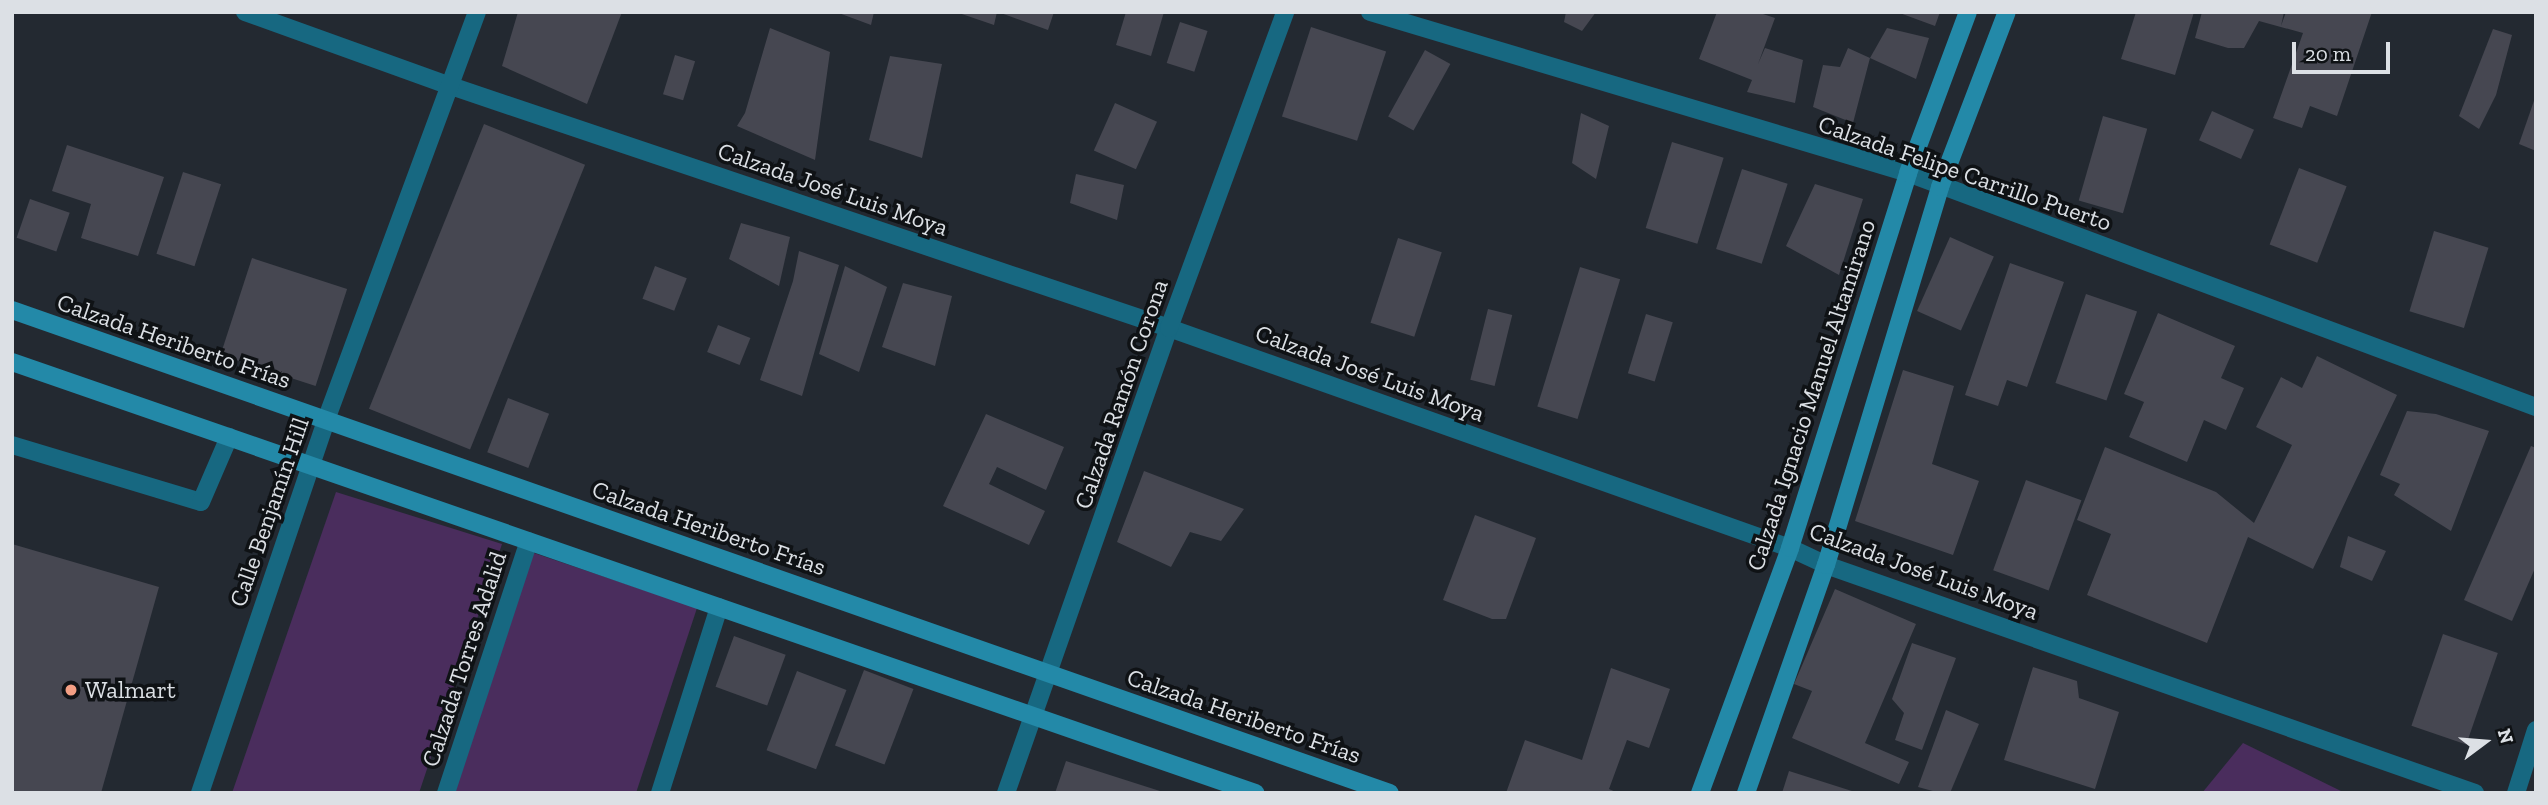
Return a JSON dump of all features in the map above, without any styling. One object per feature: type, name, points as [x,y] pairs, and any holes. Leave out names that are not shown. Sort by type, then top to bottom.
[{"type":"street","name":"Calzada José Luis Moya","points":[[244,12],[451,86],[1169,328],[1790,548],[1825,565],[2475,793]]},
{"type":"street","name":"Calle Benjamín Hill","points":[[200,793],[326,420],[477,12]]},
{"type":"street","name":"Calzada Ramón Corona","points":[[1006,793],[1169,328],[1285,12]]},
{"type":"street","name":"Calzada Felipe Carrillo Puerto","points":[[1370,12],[1908,173],[2536,407]]},
{"type":"street","name":"Calzada Ignacio Manuel Altamirano","points":[[1700,793],[1790,548],[1908,173],[1968,12]]},
{"type":"street","points":[[1746,793],[1825,565],[1940,187],[2007,12]]},
{"type":"street","name":"Calzada Heriberto Frías","points":[[12,310],[1390,793]]},
{"type":"street","points":[[12,362],[1255,793]]},
{"type":"street","points":[[12,445],[201,502],[229,437]]},
{"type":"street","name":"Calzada Torres Adalid","points":[[446,793],[529,541]]},
{"type":"street","points":[[660,793],[719,607]]},
{"type":"street","points":[[2516,793],[2536,730]]},
{"type":"shaded area","points":[[336,492],[502,544],[419,793],[232,793]]},
{"type":"shaded area","points":[[531,552],[697,608],[636,793],[438,793]]},
{"type":"shaded area","points":[[2243,743],[2343,792],[2343,793],[2202,793]]},
{"type":"building","points":[[518,12],[622,12],[587,104],[502,66]]},
{"type":"building","points":[[836,12],[874,12],[871,25]]},
{"type":"building","points":[[956,12],[997,12],[994,25]]},
{"type":"building","points":[[998,12],[1054,12],[1048,30]]},
{"type":"building","points":[[1126,12],[1164,12],[1151,56],[1116,45]]},
{"type":"building","points":[[1566,12],[1596,12],[1582,31],[1564,22]]},
{"type":"building","points":[[1717,12],[1757,12],[1775,18],[1758,64],[1765,48],[1803,60],[1795,103],[1747,92],[1752,80],[1699,59]]},
{"type":"building","points":[[1897,12],[1940,12],[1935,26]]},
{"type":"building","points":[[2136,12],[2194,12],[2175,75],[2121,59]]},
{"type":"building","points":[[2202,12],[2284,12],[2281,26],[2286,12],[2372,12],[2337,116],[2310,106],[2302,128],[2273,118],[2303,33],[2259,21],[2244,48],[2228,48],[2195,38]]},
{"type":"building","points":[[1180,22],[1208,31],[1194,72],[1167,63]]},
{"type":"building","points":[[1311,27],[1386,51],[1357,141],[1282,116]]},
{"type":"building","points":[[770,28],[830,52],[815,160],[737,126],[745,113]]},
{"type":"building","points":[[1887,28],[1929,38],[1916,79],[1870,58]]},
{"type":"building","points":[[2493,29],[2512,35],[2496,95],[2479,129],[2459,116]]},
{"type":"building","points":[[1848,48],[1870,58],[1853,123],[1813,107],[1823,65],[1840,67]]},
{"type":"building","points":[[1425,50],[1450,64],[1414,131],[1388,116]]},
{"type":"building","points":[[675,55],[695,61],[683,100],[663,94]]},
{"type":"building","points":[[890,56],[942,64],[922,158],[869,140]]},
{"type":"building","points":[[2536,95],[2536,151],[2519,144]]},
{"type":"building","points":[[1115,103],[1157,122],[1136,169],[1094,151]]},
{"type":"building","points":[[2212,111],[2254,130],[2241,159],[2199,140]]},
{"type":"building","points":[[1581,113],[1609,126],[1596,179],[1572,163]]},
{"type":"building","points":[[2103,116],[2147,129],[2123,213],[2079,201]]},
{"type":"building","points":[[484,124],[585,165],[470,449],[369,409]]},
{"type":"building","points":[[1672,142],[1724,158],[1697,244],[1646,228]]},
{"type":"building","points":[[67,145],[164,177],[138,256],[81,238],[91,204],[52,191]]},
{"type":"building","points":[[2299,168],[2347,186],[2317,263],[2270,245]]},
{"type":"building","points":[[1742,169],[1788,184],[1762,264],[1716,249]]},
{"type":"building","points":[[183,172],[221,184],[194,266],[156,254]]},
{"type":"building","points":[[1076,174],[1124,185],[1117,220],[1070,203]]},
{"type":"building","points":[[1815,184],[1863,199],[1839,275],[1786,246]]},
{"type":"building","points":[[30,199],[70,213],[56,251],[17,238]]},
{"type":"building","points":[[741,223],[790,237],[779,286],[729,259]]},
{"type":"building","points":[[2434,231],[2489,248],[2464,328],[2409,311]]},
{"type":"building","points":[[1950,237],[1994,257],[1961,331],[1917,311]]},
{"type":"building","points":[[1398,238],[1442,252],[1414,337],[1370,323]]},
{"type":"building","points":[[799,251],[839,265],[802,396],[760,380],[793,281]]},
{"type":"building","points":[[252,258],[347,289],[316,386],[220,355]]},
{"type":"building","points":[[2010,263],[2064,282],[2027,387],[2007,380],[1998,406],[1965,395]]},
{"type":"building","points":[[655,266],[687,278],[674,311],[642,299]]},
{"type":"building","points":[[845,266],[887,287],[859,372],[819,354]]},
{"type":"building","points":[[1580,267],[1620,279],[1577,419],[1537,407]]},
{"type":"building","points":[[903,283],[952,296],[935,366],[882,347]]},
{"type":"building","points":[[2086,294],[2137,312],[2106,400],[2055,383]]},
{"type":"building","points":[[1488,309],[1512,315],[1495,386],[1470,380]]},
{"type":"building","points":[[2158,313],[2235,346],[2221,378],[2244,388],[2226,430],[2204,420],[2187,462],[2129,437],[2144,402],[2124,394]]},
{"type":"building","points":[[1646,314],[1673,322],[1655,381],[1628,373]]},
{"type":"building","points":[[718,325],[750,338],[740,365],[707,352]]},
{"type":"building","points":[[2317,356],[2397,395],[2313,569],[2248,537],[2207,643],[2087,595],[2111,534],[2077,520],[2105,447],[2216,492],[2254,523],[2292,445],[2256,427],[2281,377],[2302,388]]},
{"type":"building","points":[[1903,370],[1954,386],[1932,464],[1979,481],[1953,555],[1855,521]]},
{"type":"building","points":[[508,398],[549,414],[528,468],[487,452]]},
{"type":"building","points":[[2407,411],[2436,414],[2489,431],[2451,531],[2394,495],[2400,484],[2380,475]]},
{"type":"building","points":[[986,414],[1064,447],[1046,490],[997,467],[989,484],[1045,511],[1029,545],[943,506]]},
{"type":"building","points":[[2531,446],[2536,448],[2536,566],[2512,621],[2464,600]]},
{"type":"building","points":[[1144,471],[1244,509],[1221,541],[1190,532],[1171,567],[1117,542]]},
{"type":"building","points":[[2026,480],[2081,500],[2049,590],[1993,570]]},
{"type":"building","points":[[1475,515],[1536,538],[1506,619],[1492,619],[1443,600]]},
{"type":"building","points":[[2348,536],[2386,551],[2372,581],[2340,567]]},
{"type":"building","name":"Walmart","points":[[12,544],[159,587],[101,793],[12,793]]},
{"type":"building","points":[[1835,589],[1916,624],[1865,743],[1909,762],[1899,784],[1792,738],[1812,691],[1794,684]]},
{"type":"building","points":[[2443,634],[2498,653],[2466,745],[2411,726]]},
{"type":"building","points":[[734,636],[786,655],[767,706],[716,687]]},
{"type":"building","points":[[1912,643],[1956,658],[1922,750],[1895,740],[1904,713],[1892,699]]},
{"type":"building","points":[[2033,667],[2077,681],[2079,698],[2119,712],[2095,789],[2004,760]]},
{"type":"building","points":[[1611,668],[1670,689],[1649,748],[1627,740],[1609,789],[1618,793],[1506,793],[1525,740],[1582,760]]},
{"type":"building","points":[[864,670],[913,689],[884,765],[835,746]]},
{"type":"building","points":[[797,671],[846,690],[816,769],[767,750]]},
{"type":"building","points":[[1946,710],[1979,724],[1950,793],[1940,793],[1918,787]]},
{"type":"building","points":[[1066,761],[1163,792],[1163,793],[1055,793]]},
{"type":"building","points":[[1789,771],[1855,792],[1855,793],[1782,793]]},
{"type":"place","name":"Walmart","points":[[71,690]]}]
